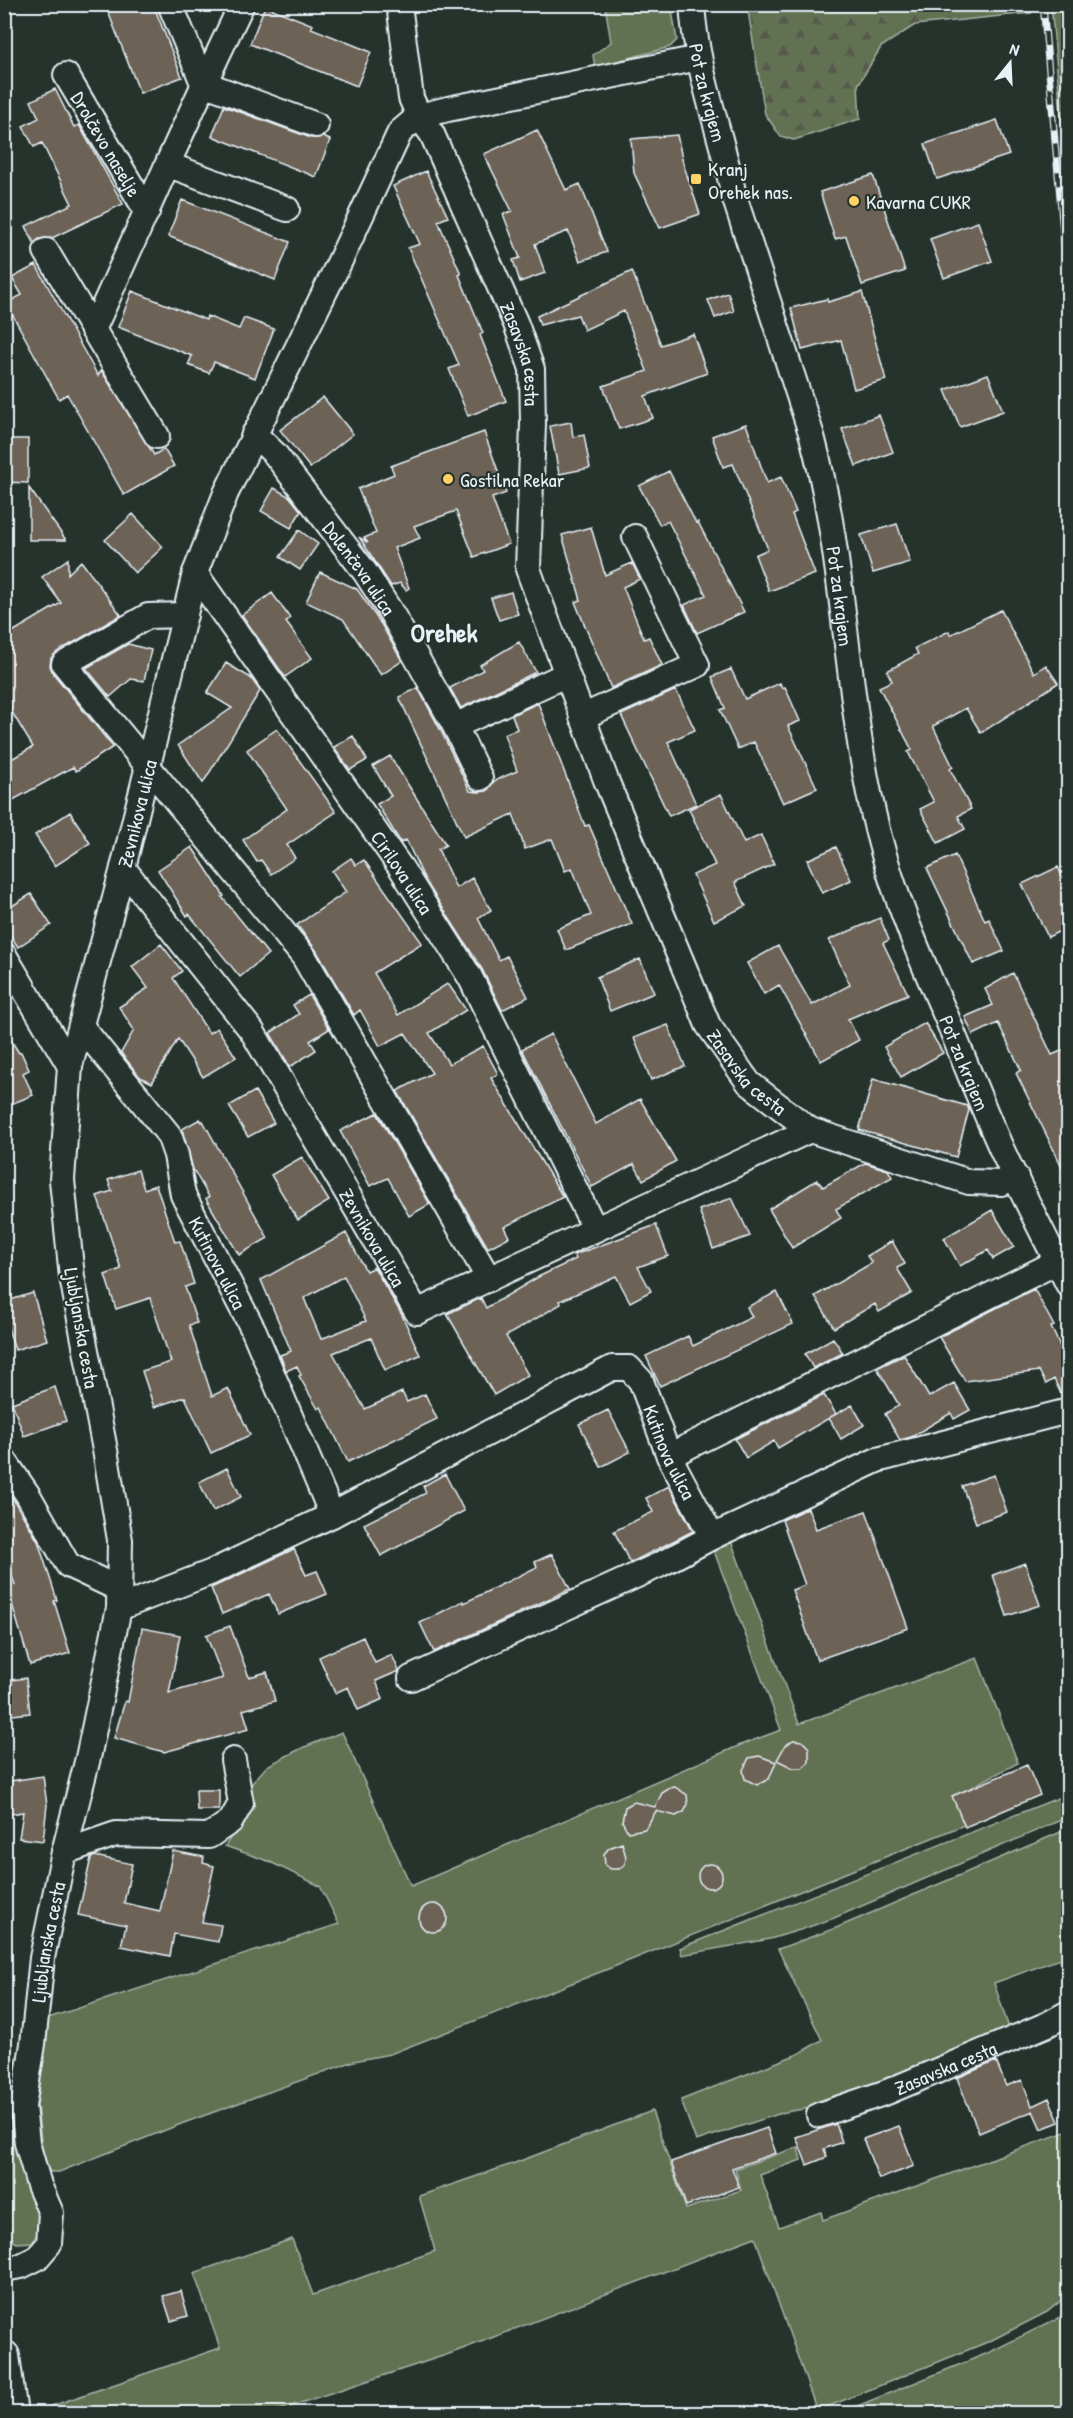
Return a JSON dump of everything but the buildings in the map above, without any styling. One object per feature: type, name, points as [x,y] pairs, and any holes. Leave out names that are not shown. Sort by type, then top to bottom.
[{"type":"main road","points":[[4,2356],[12,2414]]},
{"type":"street","points":[[170,4],[203,83],[316,125]]},
{"type":"street","name":"Drolčevo naselje","points":[[93,330],[169,165],[203,83],[242,4]]},
{"type":"street","name":"Zasavska cesta","points":[[399,4],[411,98],[418,117],[432,134],[516,324],[532,369],[528,569],[565,675],[708,1025],[749,1083],[810,1130],[969,1182],[1002,1183],[1016,1177]]},
{"type":"street","name":"Pot za krajem","points":[[692,4],[707,97],[734,196],[822,472],[841,585],[854,706],[866,780],[878,834],[890,874],[922,959],[1002,1150],[1016,1177]]},
{"type":"street","points":[[148,764],[195,573],[226,493],[339,263],[400,132],[418,117],[566,83],[699,58]]},
{"type":"street","name":"Drolčevo naselje","points":[[66,75],[147,212]]},
{"type":"street","points":[[169,165],[287,209]]},
{"type":"street","points":[[46,251],[157,436]]},
{"type":"street","name":"Dolenčeva ulica","points":[[254,434],[275,454],[365,572],[392,614],[455,726],[480,778]]},
{"type":"street","points":[[582,717],[697,665],[635,537]]},
{"type":"street","name":"Cirilova ulica","points":[[195,573],[401,867],[470,977],[595,1229]]},
{"type":"street","points":[[148,764],[101,711],[64,664],[148,616],[185,615]]},
{"type":"street","points":[[455,726],[565,675]]},
{"type":"street","name":"Zevnikova ulica","points":[[148,764],[123,868],[252,1031],[417,1312],[810,1130]]},
{"type":"street","name":"Zevnikova ulica","points":[[148,764],[304,957],[489,1279]]},
{"type":"street","points":[[70,1066],[123,868]]},
{"type":"street","points":[[4,955],[70,1066]]},
{"type":"street","name":"Kutinova ulica","points":[[81,1026],[169,1135],[176,1155],[183,1195],[254,1331],[332,1515]]},
{"type":"street","name":"Ljubljanska cesta","points":[[4,2269],[21,2266],[37,2258],[49,2244],[51,2213],[39,2185],[27,2143],[23,2106],[33,2044],[42,1958],[63,1852],[88,1758],[119,1598],[120,1540],[72,1277],[62,1180],[70,1066]]},
{"type":"street","points":[[1016,1177],[1068,1284]]},
{"type":"street","points":[[669,1456],[1057,1262]]},
{"type":"street","name":"Kutinova ulica","points":[[119,1598],[212,1572],[332,1515],[612,1368],[629,1368],[641,1381],[669,1456],[712,1537]]},
{"type":"street","points":[[411,1678],[659,1565],[712,1537],[877,1460],[1068,1411]]},
{"type":"street","points":[[4,1460],[28,1495],[68,1565],[119,1598]]},
{"type":"street","points":[[63,1852],[116,1834],[209,1836],[231,1821],[241,1803],[233,1760]]},
{"type":"street","name":"Zasavska cesta","points":[[819,2115],[887,2092],[1048,2024],[1068,2013]]},
{"type":"green space","points":[[1030,4],[1031,13],[915,25],[881,47],[858,85],[860,119],[794,140],[781,137],[765,114],[747,5]]},
{"type":"green space","points":[[605,5],[671,5],[677,40],[670,47],[595,67],[593,55],[611,42]]},
{"type":"green space","points":[[1051,5],[1068,5],[1068,188]]},
{"type":"green space","points":[[730,1538],[799,1724],[977,1658],[1018,1763],[977,1784],[991,1814],[621,1964],[390,2054],[354,2061],[181,2124],[59,2172],[51,2172],[44,2167],[37,2105],[48,2018],[339,1924],[320,1886],[268,1861],[225,1846],[246,1814],[252,1783],[267,1766],[302,1748],[342,1732],[411,1886],[743,1744],[781,1730],[714,1551]]},
{"type":"green space","points":[[1068,1794],[1068,1817],[834,1918],[770,1939],[682,1955],[680,1948]]},
{"type":"green space","points":[[1068,1829],[1068,1956],[994,1983],[1009,2028],[842,2103],[785,2112],[696,2141],[681,2100],[798,2054],[822,2040],[778,1949],[836,1928]]},
{"type":"green space","points":[[18,2057],[19,2064],[12,2079],[9,2116],[14,2142],[39,2214],[40,2231],[32,2242],[17,2243],[7,2238],[5,2227],[4,2070],[14,2068],[12,2058]]},
{"type":"green space","points":[[652,2111],[686,2209],[741,2190],[735,2169],[798,2147],[801,2160],[760,2175],[779,2227],[821,2212],[823,2220],[1068,2131],[1068,2295],[1047,2312],[990,2341],[817,2411],[755,2237],[452,2353],[270,2413],[38,2413],[37,2411],[220,2348],[194,2273],[292,2239],[313,2295],[435,2251],[419,2196],[512,2164]]},
{"type":"green space","points":[[1068,2313],[1068,2413],[840,2413],[988,2353]]},
{"type":"railway","points":[[1043,4],[1068,289]]},
{"type":"place","name":"Kranj Orehek nas.","points":[[696,179]]},
{"type":"place","name":"Kavarna CUKR","points":[[854,201]]},
{"type":"place","name":"Gostilna Rekar","points":[[448,479]]},
{"type":"district","name":"Orehek","points":[[444,632]]}]
